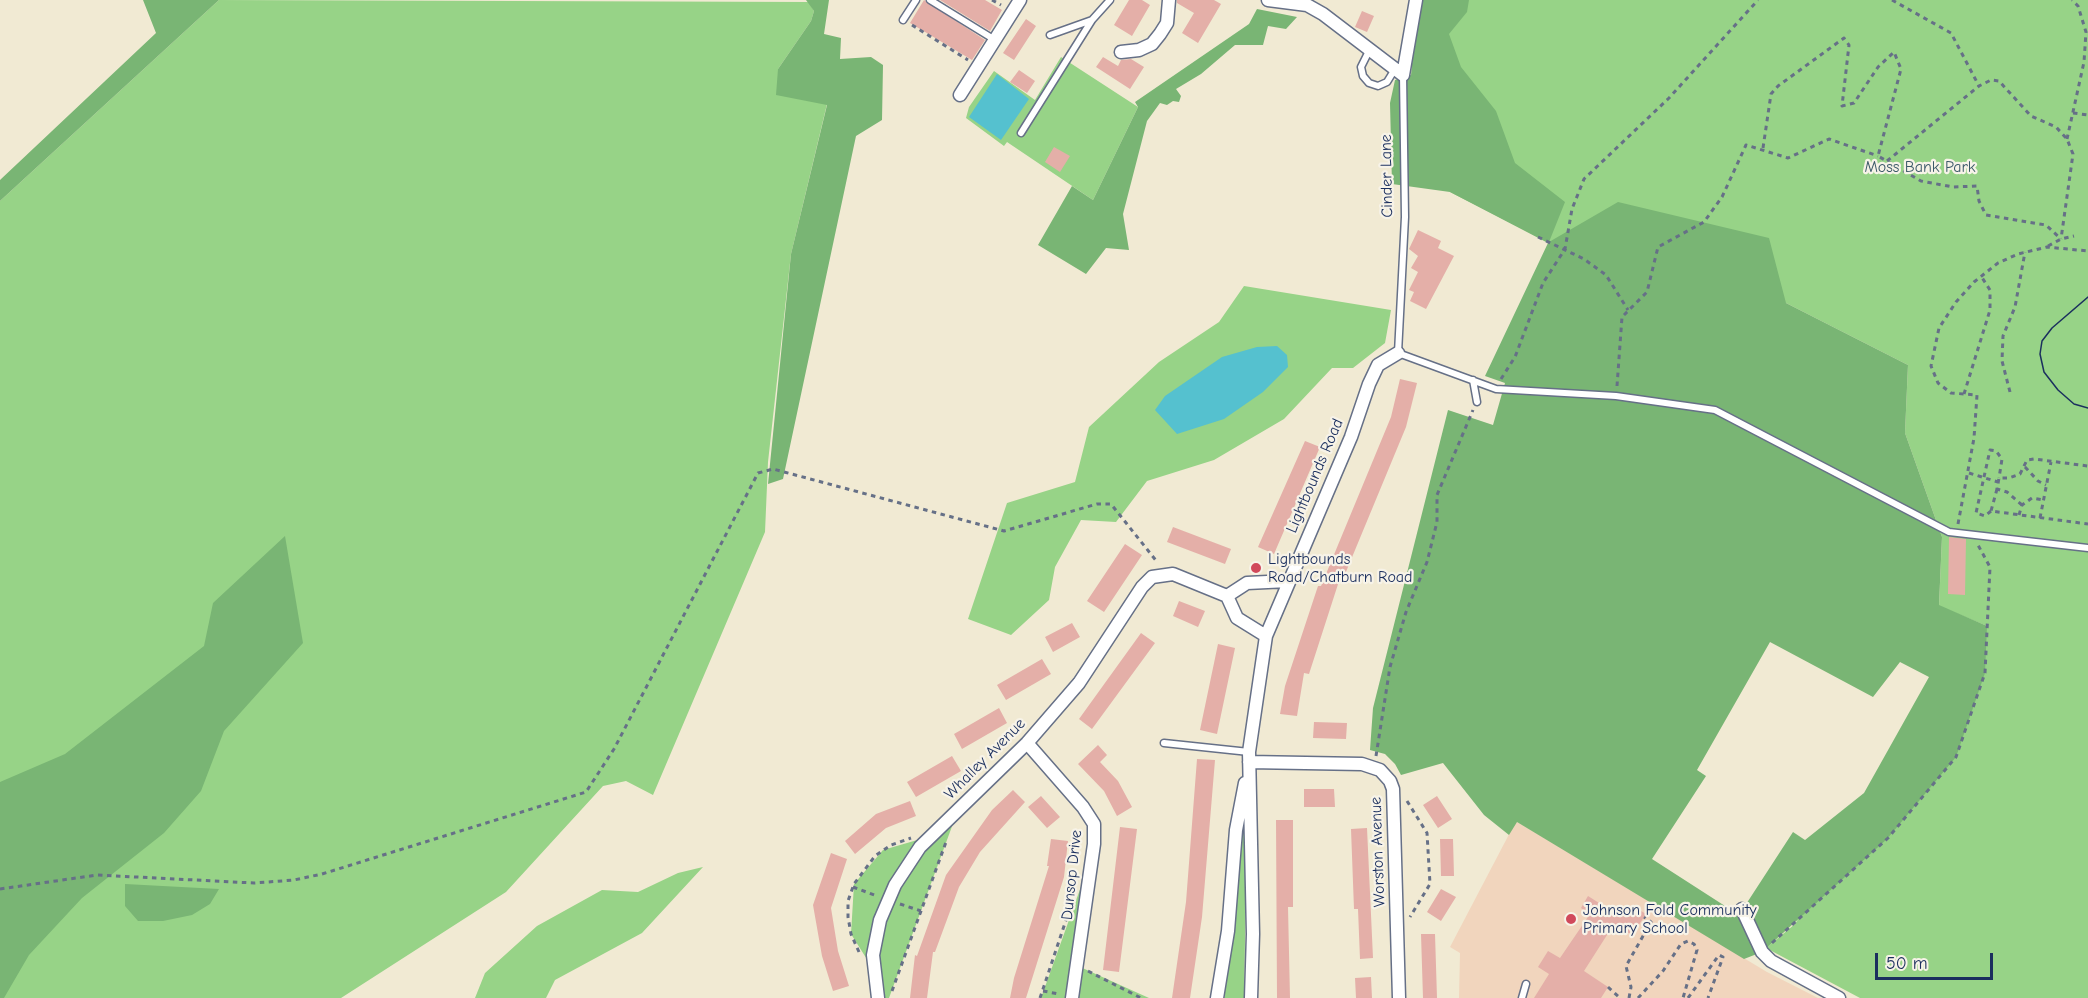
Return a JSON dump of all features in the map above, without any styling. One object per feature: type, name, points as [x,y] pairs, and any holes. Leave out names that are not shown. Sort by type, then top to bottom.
[{"type":"street","points":[[960,95],[1020,0]]},
{"type":"street","points":[[1121,52],[1139,50],[1152,44],[1167,23],[1168,0]]},
{"type":"street","points":[[1268,0],[1307,5],[1323,14],[1400,72]]},
{"type":"street","name":"Cinder Lane","points":[[1400,72],[1416,0]]},
{"type":"street","name":"Lightbounds Road","points":[[1217,998],[1228,931],[1236,830],[1266,636],[1351,437],[1369,384],[1378,365],[1398,353]]},
{"type":"street","points":[[1168,574],[1227,596],[1237,618],[1266,636]]},
{"type":"street","name":"Whalley Avenue","points":[[878,998],[873,955],[880,920],[895,885],[920,847],[1027,743],[1079,683],[1142,587],[1152,577],[1168,574]]},
{"type":"street","points":[[1227,596],[1247,583],[1288,581]]},
{"type":"street","name":"Dunsop Drive","points":[[1027,743],[1083,807],[1094,824],[1094,844],[1072,998]]},
{"type":"street","points":[[1249,757],[1362,764],[1374,767]]},
{"type":"street","name":"Lightbounds Road","points":[[1249,757],[1253,934],[1251,998]]},
{"type":"street","name":"Worston Avenue","points":[[1374,767],[1385,775],[1393,789],[1399,998]]},
{"type":"street","points":[[1742,909],[1762,952],[1771,961],[1839,998]]},
{"type":"lane","points":[[903,20],[916,0]]},
{"type":"lane","points":[[930,0],[995,40]]},
{"type":"lane","points":[[1021,133],[1092,20],[1110,0]]},
{"type":"lane","points":[[1050,35],[1092,20]]},
{"type":"lane","points":[[1370,49],[1361,67],[1363,76],[1369,83],[1378,86],[1400,72]]},
{"type":"lane","name":"Cinder Lane","points":[[1398,353],[1405,217],[1400,72]]},
{"type":"lane","points":[[1398,353],[1496,389],[1616,396],[1715,410],[1949,532],[2088,548]]},
{"type":"lane","points":[[1473,380],[1477,402]]},
{"type":"lane","points":[[1164,743],[1249,757]]},
{"type":"lane","points":[[1522,998],[1526,984]]},
{"type":"path","points":[[1496,389],[1515,357],[1543,283],[1565,249],[1572,209],[1584,179],[1669,98],[1758,0]]},
{"type":"path","points":[[1892,0],[1951,33],[1979,86]]},
{"type":"path","points":[[2067,139],[2084,62],[2086,32],[2078,6],[2072,0]]},
{"type":"path","points":[[903,20],[978,66]]},
{"type":"path","points":[[1763,148],[1771,94],[1778,86],[1844,38],[1849,45],[1842,106],[1854,103],[1878,67],[1894,52],[1901,69],[1878,156]]},
{"type":"path","points":[[1887,161],[1979,86],[1991,80],[1999,81],[2031,116],[2056,127],[2067,139],[2073,154],[2061,238]]},
{"type":"path","points":[[2073,113],[2088,115]]},
{"type":"path","points":[[1616,396],[1622,317],[1647,292],[1658,247],[1704,222],[1722,197],[1746,145],[1788,158],[1829,139],[1878,156],[1921,181],[1953,188],[1977,186],[1979,201],[1986,215],[2046,225],[2061,238]]},
{"type":"path","points":[[2047,247],[2061,238],[2074,236]]},
{"type":"path","points":[[1538,237],[1565,249],[1606,275],[1628,310]]},
{"type":"path","points":[[1956,532],[1974,438],[1977,395],[1951,393],[1938,383],[1931,366],[1939,328],[1956,302],[1981,276],[1998,263],[2025,252],[2047,247],[2088,251]]},
{"type":"path","points":[[2010,392],[2002,361],[2003,336],[2015,307],[2025,252]]},
{"type":"path","points":[[1964,394],[1990,310],[1990,290],[1981,276]]},
{"type":"path","points":[[1374,767],[1390,667],[1406,612],[1427,562],[1437,522],[1437,495],[1465,425],[1477,402]]},
{"type":"path","points":[[1990,450],[1996,451],[2002,459],[1999,480],[1991,511],[1985,516],[1976,513],[1990,450]]},
{"type":"path","points":[[1968,473],[1999,480],[2009,478],[2020,474],[2027,460],[2034,459],[2088,466]]},
{"type":"path","points":[[2040,518],[2051,462]]},
{"type":"path","points":[[2025,467],[2046,485]]},
{"type":"path","points":[[0,889],[97,875],[254,884],[294,880],[333,871],[586,792],[614,749],[758,473],[773,469],[1004,531],[1097,504],[1112,504],[1168,574]]},
{"type":"path","points":[[1997,489],[2007,492],[2022,505]]},
{"type":"path","points":[[2019,515],[2022,505],[2032,498],[2044,500]]},
{"type":"path","points":[[1991,511],[2088,523]]},
{"type":"path","points":[[1762,952],[1887,838],[1956,757],[1985,673],[1990,567],[1972,534]]},
{"type":"path","points":[[1405,800],[1409,802],[1427,833],[1430,884],[1412,916],[1408,917]]},
{"type":"path","points":[[889,998],[950,832]]},
{"type":"path","points":[[875,972],[859,952],[851,934],[849,901],[854,884],[875,856],[891,845],[907,838],[931,836]]},
{"type":"path","points":[[1040,998],[1070,910]]},
{"type":"path","points":[[1629,998],[1631,987],[1626,966],[1651,921],[1644,917]]},
{"type":"path","points":[[1638,998],[1663,972],[1681,944],[1688,941],[1694,944],[1697,950],[1683,998]]},
{"type":"path","points":[[1688,998],[1719,955],[1723,957],[1708,998]]},
{"type":"path","points":[[1078,966],[1141,998]]},
{"type":"path","points":[[1608,987],[1620,998]]},
{"type":"shaded area","name":"Johnson Fold Community Primary School","points":[[1516,821],[1767,972],[1818,998],[1459,998],[1460,953],[1450,947]]},
{"type":"green space","points":[[143,0],[219,0],[0,201],[0,180],[156,33]]},
{"type":"green space","points":[[219,0],[809,2],[814,11],[811,21],[778,69],[827,104],[791,254],[768,462],[765,532],[653,795],[626,781],[603,786],[506,892],[341,998],[0,998],[0,201]]},
{"type":"green space","points":[[806,0],[829,0],[824,34],[841,38],[840,59],[871,57],[883,65],[882,120],[856,136],[783,479],[768,484],[791,254],[827,105],[776,95],[778,69],[811,21],[814,11]]},
{"type":"green space","points":[[1418,0],[1469,0],[1467,12],[1449,34],[1461,67],[1496,111],[1515,163],[1565,202],[1549,242],[1618,202],[1769,238],[1786,303],[1908,365],[1905,433],[1942,537],[1939,605],[1987,626],[1985,673],[1956,757],[1887,839],[1762,952],[1744,959],[1517,822],[1509,835],[1484,815],[1443,763],[1401,775],[1395,764],[1385,754],[1370,750],[1373,708],[1448,410],[1493,425],[1505,383],[1485,376],[1548,243],[1450,192],[1392,184],[1390,103],[1395,80],[1411,75]],"holes":[[[1770,642],[1873,697],[1900,662],[1929,677],[1864,793],[1805,840],[1793,832],[1739,915],[1652,859],[1706,776],[1697,770]]]},
{"type":"green space","name":"Moss Bank Park","points":[[1423,0],[2088,0],[2088,998],[1860,998],[1766,948],[1795,924],[1987,626],[1939,606],[1942,537],[1905,433],[1908,365],[1786,303],[1548,242],[1450,192]]},
{"type":"green space","points":[[1257,9],[1297,17],[1286,29],[1268,26],[1263,45],[1235,45],[1201,74],[1176,89],[1181,96],[1179,102],[1173,101],[1167,105],[1160,103],[1147,121],[1123,214],[1129,250],[1106,248],[1086,274],[1038,245],[1072,186],[1093,200],[1138,107],[1135,102],[1249,24]]},
{"type":"green space","points":[[1061,57],[1138,107],[1093,200],[1007,142],[1004,146],[966,118],[969,107],[994,71],[1035,100]]},
{"type":"green space","points":[[1244,286],[1391,310],[1385,343],[1353,368],[1332,368],[1284,419],[1214,460],[1147,481],[1116,522],[1081,520],[1055,567],[1049,600],[1011,635],[968,619],[1007,503],[1075,482],[1089,427],[1159,362],[1219,322]]},
{"type":"green space","points":[[285,536],[303,643],[224,731],[201,791],[164,833],[82,898],[29,955],[4,998],[0,998],[0,782],[65,754],[204,646],[213,603]]},
{"type":"green space","points":[[958,810],[889,998],[880,998],[875,972],[851,934],[854,884],[883,850],[931,836]]},
{"type":"green space","points":[[1247,826],[1244,998],[1224,998],[1235,923],[1243,827]]},
{"type":"green space","points":[[1092,856],[1078,966],[1149,998],[1041,998]]},
{"type":"green space","points":[[703,867],[642,933],[555,980],[546,998],[475,998],[485,973],[537,926],[602,890],[638,892],[678,873]]},
{"type":"green space","points":[[125,884],[219,889],[210,904],[192,915],[163,921],[138,921],[125,906]]},
{"type":"water","points":[[997,74],[1029,99],[1001,140],[969,117]]},
{"type":"water","points":[[1277,346],[1287,355],[1288,367],[1263,392],[1224,419],[1177,434],[1155,410],[1165,396],[1222,357],[1257,347]]},
{"type":"building","points":[[924,0],[985,40],[972,60],[910,23]]},
{"type":"building","points":[[940,0],[985,0],[1002,10],[990,31]]},
{"type":"building","points":[[1129,0],[1142,0],[1150,5],[1132,36],[1114,25]]},
{"type":"building","points":[[1177,0],[1214,0],[1221,4],[1198,43],[1182,33],[1194,13],[1177,3]]},
{"type":"building","points":[[1362,11],[1374,16],[1367,32],[1355,27]]},
{"type":"building","points":[[1026,19],[1036,26],[1014,60],[1003,53]]},
{"type":"building","points":[[1103,57],[1118,66],[1121,60],[1131,59],[1144,67],[1130,89],[1096,67]]},
{"type":"building","points":[[1019,70],[1035,81],[1027,93],[1010,82]]},
{"type":"building","points":[[1054,147],[1070,156],[1060,172],[1045,162]]},
{"type":"building","points":[[1418,230],[1441,241],[1438,248],[1454,256],[1426,309],[1410,301],[1414,292],[1409,290],[1418,272],[1411,268],[1418,256],[1409,249]]},
{"type":"building","points":[[1400,379],[1417,383],[1406,427],[1343,579],[1340,578],[1309,674],[1304,673],[1297,716],[1280,714],[1285,686],[1318,586],[1321,586],[1391,417]]},
{"type":"building","points":[[1305,441],[1320,447],[1274,554],[1258,547]]},
{"type":"building","points":[[1173,527],[1231,549],[1225,564],[1167,542]]},
{"type":"building","points":[[1949,537],[1966,539],[1965,595],[1948,594]]},
{"type":"building","points":[[1125,544],[1142,555],[1104,612],[1087,601]]},
{"type":"building","points":[[1179,601],[1205,611],[1198,627],[1173,616]]},
{"type":"building","points":[[1072,623],[1080,637],[1053,652],[1045,637]]},
{"type":"building","points":[[1141,633],[1155,643],[1092,729],[1079,719]]},
{"type":"building","points":[[1218,644],[1235,648],[1217,734],[1200,730]]},
{"type":"building","points":[[1042,659],[1051,674],[1006,700],[997,685]]},
{"type":"building","points":[[999,708],[1007,723],[962,749],[954,734]]},
{"type":"building","points":[[1314,722],[1347,723],[1346,739],[1313,738]]},
{"type":"building","points":[[1098,745],[1107,755],[1100,762],[1118,781],[1132,807],[1117,816],[1104,791],[1078,764]]},
{"type":"building","points":[[952,756],[961,771],[916,797],[907,782]]},
{"type":"building","points":[[1197,759],[1215,760],[1202,917],[1190,998],[1172,998],[1186,902]]},
{"type":"building","points":[[1304,789],[1334,789],[1335,807],[1304,807]]},
{"type":"building","points":[[1013,790],[1025,802],[980,852],[959,887],[935,952],[933,952],[927,998],[910,998],[915,955],[917,956],[946,875],[992,810]]},
{"type":"building","points":[[1041,796],[1060,817],[1047,828],[1028,807]]},
{"type":"building","points":[[1437,796],[1452,819],[1438,828],[1423,805]]},
{"type":"building","points":[[910,801],[916,816],[886,828],[855,854],[845,841],[876,814]]},
{"type":"building","points":[[1276,820],[1293,820],[1293,907],[1288,907],[1290,998],[1277,998]]},
{"type":"building","points":[[1120,827],[1137,829],[1119,972],[1103,970]]},
{"type":"building","points":[[1367,828],[1373,958],[1360,959],[1358,909],[1354,909],[1351,829]]},
{"type":"building","points":[[1051,839],[1068,841],[1064,877],[1026,998],[1010,998],[1014,978],[1049,866],[1047,866]]},
{"type":"building","points":[[1440,839],[1453,839],[1454,876],[1441,876]]},
{"type":"building","points":[[831,853],[847,859],[831,908],[838,951],[849,986],[833,991],[822,956],[813,905]]},
{"type":"building","points":[[1441,889],[1456,897],[1441,921],[1427,912]]},
{"type":"building","points":[[1588,896],[1607,908],[1627,914],[1633,906],[1646,914],[1632,935],[1614,924],[1584,971],[1608,987],[1601,998],[1534,998],[1549,974],[1538,967],[1548,951],[1560,958],[1590,914],[1581,908]]},
{"type":"building","points":[[1421,934],[1435,934],[1437,998],[1423,998]]},
{"type":"building","points":[[1371,977],[1372,998],[1356,998],[1355,978]]},
{"type":"tram line","points":[[2088,297],[2052,328],[2042,341],[2040,354],[2044,372],[2058,390],[2074,404],[2088,408]]},
{"type":"place","name":"Lightbounds Road/Chatburn Road","points":[[1256,568]]},
{"type":"place","name":"Johnson Fold Community Primary School","points":[[1571,919]]}]
